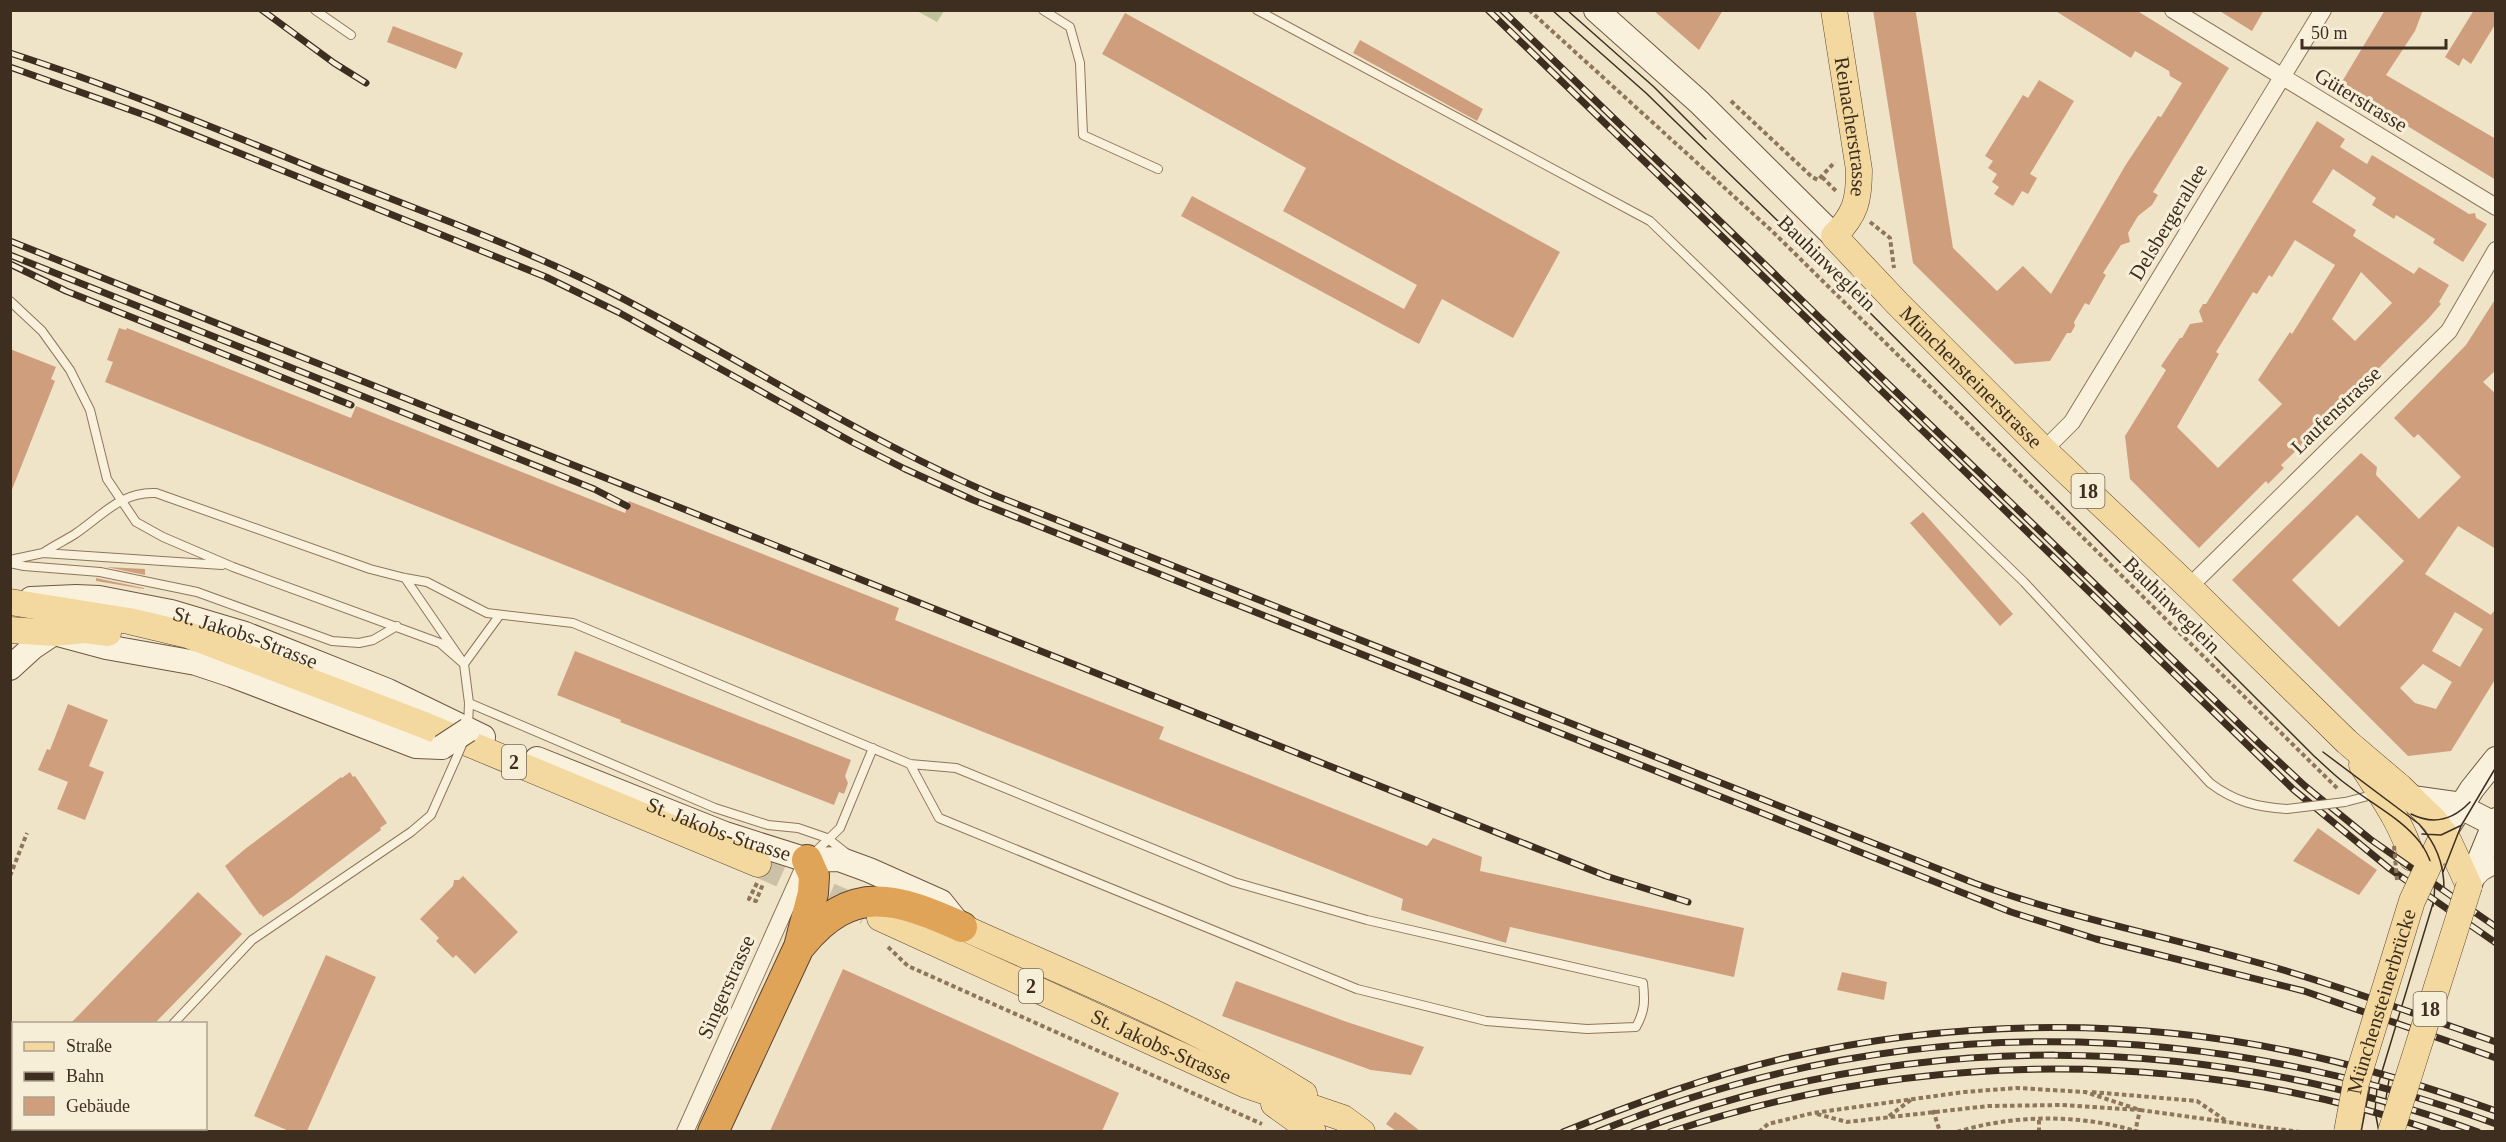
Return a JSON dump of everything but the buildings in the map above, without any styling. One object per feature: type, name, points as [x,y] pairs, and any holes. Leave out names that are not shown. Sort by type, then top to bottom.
[{"type":"highway","points":[[713,1131],[799,947],[813,893],[814,876],[807,860]]},
{"type":"highway","points":[[799,947],[812,931],[833,914],[852,905],[871,900],[915,906],[962,927]]},
{"type":"main road","name":"Reinacherstrasse","points":[[1834,10],[1855,142],[1859,185],[1855,210],[1834,236]]},
{"type":"main road","name":"Münchensteinerstrasse","points":[[1834,236],[1898,304],[2044,450],[2189,587],[2398,793],[2444,833],[2469,886]]},
{"type":"main road","name":"St. Jakobs-Strasse","points":[[10,602],[54,621]]},
{"type":"main road","name":"St. Jakobs-Strasse","points":[[10,630],[54,621],[129,621],[188,635],[424,725],[760,876]]},
{"type":"main road","name":"Münchensteinerstrasse","points":[[2398,793],[2405,836],[2418,866]]},
{"type":"main road","name":"Münchensteinerstrasse","points":[[2412,901],[2418,866],[2444,833]]},
{"type":"main road","name":"18","points":[[2391,1131],[2469,886]]},
{"type":"main road","name":"Münchensteinerbrücke","points":[[2347,1131],[2356,1083],[2412,901]]},
{"type":"main road","name":"St. Jakobs-Strasse","points":[[880,918],[1246,1085],[1352,1125]]},
{"type":"main road","points":[[962,927],[1137,1006],[1252,1063],[1352,1125]]},
{"type":"main road","name":"St. Jakobs-Strasse","points":[[1246,1085],[1312,1131]]},
{"type":"street","name":"Münchensteinerstrasse","points":[[1596,10],[1699,102],[1834,236]]},
{"type":"street","name":"Güterstrasse","points":[[2173,10],[2496,207]]},
{"type":"street","name":"Delsbergerallee","points":[[2044,450],[2072,422],[2323,10]]},
{"type":"street","name":"Laufenstrasse","points":[[2189,587],[2449,331],[2496,250]]},
{"type":"street","name":"St. Jakobs-Strasse","points":[[10,602],[88,597],[171,612],[267,643],[388,691],[468,730],[725,834],[807,860],[839,859],[869,870],[942,902],[962,927]]},
{"type":"street","name":"St. Jakobs-Strasse","points":[[10,619],[54,621],[106,647],[196,663],[266,686],[416,746],[448,754]]},
{"type":"street","points":[[10,668],[33,647],[54,621]]},
{"type":"street","points":[[448,754],[468,730]]},
{"type":"street","points":[[2444,833],[2460,806],[2496,759]]},
{"type":"street","points":[[2398,793],[2460,806],[2495,823],[2469,886]]},
{"type":"street","name":"Singerstrasse","points":[[685,1131],[807,860]]},
{"type":"street","points":[[2469,886],[2483,872],[2496,865]]},
{"type":"lane","points":[[315,10],[351,35]]},
{"type":"lane","points":[[1043,10],[1070,27],[1081,72],[1083,135],[1158,169]]},
{"type":"lane","points":[[1257,10],[1650,221],[2024,582],[2210,783],[2226,795],[2250,805],[2287,809],[2398,793]]},
{"type":"lane","points":[[10,301],[42,331],[70,370],[90,410],[107,479],[136,522],[163,537],[233,567],[440,643],[464,664]]},
{"type":"lane","points":[[10,562],[43,553],[76,533],[120,501],[139,492],[156,493],[370,569],[427,582],[487,613],[573,623],[910,764],[956,768],[1234,882],[1367,920],[1643,983],[1646,1003],[1642,1016],[1635,1027],[1607,1028],[1486,1021],[1357,989],[939,818],[910,764]]},
{"type":"lane","points":[[43,553],[199,562],[233,567]]},
{"type":"lane","points":[[10,562],[24,566],[100,573],[144,580],[197,592],[332,641],[359,643],[373,640],[397,627]]},
{"type":"lane","points":[[405,578],[464,664],[469,703],[468,730]]},
{"type":"lane","points":[[464,664],[499,616]]},
{"type":"lane","points":[[469,703],[715,808],[768,825],[798,828],[827,838],[869,870]]},
{"type":"lane","points":[[807,860],[827,838],[840,828],[873,748]]},
{"type":"lane","points":[[174,1022],[252,940],[411,832],[431,815],[448,754]]},
{"type":"path","name":"Bauhinweglein","points":[[1529,10],[1772,231],[2348,801]]},
{"type":"path","points":[[1730,100],[1812,177],[1818,180],[1855,142]]},
{"type":"path","points":[[1821,177],[1855,210],[1890,238],[1898,304]]},
{"type":"path","points":[[10,876],[27,832]]},
{"type":"path","points":[[886,945],[908,966],[1269,1127]]},
{"type":"path","points":[[1759,1131],[1768,1124],[1814,1113],[2017,1088],[2198,1101],[2228,1122]]},
{"type":"path","points":[[2085,1092],[2140,1110]]},
{"type":"path","points":[[1889,1116],[1913,1099]]},
{"type":"path","points":[[1814,1113],[1847,1122],[1933,1110],[1988,1106],[2062,1105],[2140,1110],[2300,1131]]},
{"type":"path","points":[[1933,1110],[1940,1131]]},
{"type":"path","points":[[1957,1131],[1983,1124],[2039,1119],[2086,1120],[2137,1131],[2140,1110]]},
{"type":"path","points":[[2039,1119],[2039,1131]]},
{"type":"green space","points":[[917,11],[944,11],[937,22]]},
{"type":"tunnel","points":[[758,864],[866,912]]},
{"type":"tram line","points":[[1552,10],[1646,93],[1781,224],[2314,756],[2342,781],[2410,831],[2422,845],[2430,862],[2434,882],[2433,906]]},
{"type":"tram line","points":[[1567,10],[1654,87],[1706,139]]},
{"type":"tram line","points":[[2323,752],[2419,824],[2438,854],[2444,889]]},
{"type":"tram line","points":[[2443,872],[2461,826],[2496,767]]},
{"type":"tram line","points":[[2411,814],[2427,819],[2442,819],[2457,813],[2470,802]]},
{"type":"tram line","points":[[2422,834],[2441,835],[2462,825]]},
{"type":"tram line","points":[[2379,1132],[2375,1111],[2377,1088],[2434,900]]},
{"type":"tram line","points":[[2389,1132],[2385,1104],[2390,1074]]},
{"type":"tram line","points":[[2361,1132],[2371,1081]]},
{"type":"railway","points":[[262,10],[334,63],[366,83]]},
{"type":"railway","points":[[1488,10],[2294,790],[2390,869],[2496,943]]},
{"type":"railway","points":[[1502,10],[2305,786],[2370,839],[2496,927]]},
{"type":"railway","points":[[10,53],[171,111],[542,260],[658,317],[896,449],[994,495],[1974,883],[2073,914],[2305,977],[2496,1042]]},
{"type":"railway","points":[[10,67],[150,117],[546,277],[618,312],[852,442],[973,500],[2011,912],[2096,939],[2304,991],[2496,1058]]},
{"type":"railway","points":[[10,241],[1606,876],[1688,902]]},
{"type":"railway","points":[[10,255],[594,489],[627,506]]},
{"type":"railway","points":[[10,264],[66,291],[351,405]]},
{"type":"railway","points":[[1563,1132],[1673,1091],[1786,1058],[1917,1035],[2051,1028],[2118,1029],[2251,1044],[2361,1068],[2496,1111]]},
{"type":"railway","points":[[1597,1132],[1708,1092],[1820,1064],[1933,1048],[2045,1042],[2158,1047],[2271,1062],[2384,1088],[2496,1124]]},
{"type":"railway","points":[[1633,1132],[1737,1098],[1843,1074],[1949,1060],[2055,1055],[2162,1060],[2268,1074],[2373,1098],[2478,1132]]},
{"type":"railway","points":[[1670,1132],[1764,1105],[1860,1085],[1957,1073],[2054,1069],[2151,1073],[2248,1084],[2344,1104],[2438,1132]]}]
